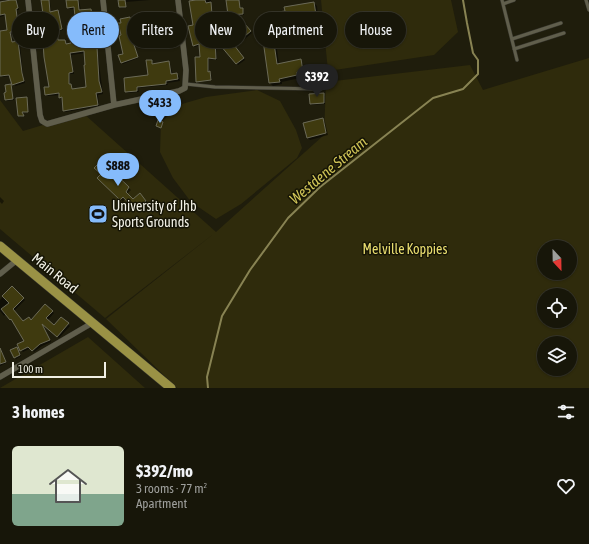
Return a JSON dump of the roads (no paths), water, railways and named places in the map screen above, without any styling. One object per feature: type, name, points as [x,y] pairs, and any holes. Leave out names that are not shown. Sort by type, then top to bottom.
[{"type":"main road","name":"Main Road","points":[[0,246],[15,262],[90,324]]},
{"type":"main road","name":"Main Road","points":[[0,253],[15,262]]},
{"type":"main road","points":[[90,324],[163,388]]},
{"type":"main road","points":[[90,324],[171,388]]},
{"type":"street","points":[[28,0],[40,115],[42,121],[48,124],[114,105],[179,91],[185,88],[186,84],[178,0]]},
{"type":"street","points":[[103,0],[114,105]]},
{"type":"street","points":[[0,274],[15,262]]},
{"type":"street","points":[[0,377],[90,324]]},
{"type":"lane","points":[[514,0],[503,2],[517,60]]},
{"type":"lane","points":[[586,0],[589,10]]},
{"type":"lane","points":[[512,39],[561,23]]},
{"type":"lane","points":[[514,49],[564,33]]},
{"type":"lane","points":[[186,84],[215,87],[321,89]]},
{"type":"waterway","name":"Westdene Stream","points":[[208,388],[207,377],[222,316],[250,270],[288,218],[320,187],[433,98],[463,89],[478,74],[478,60],[473,53],[463,0]]},
{"type":"place","name":"University of Jhb Sports Grounds","points":[[98,214]]},
{"type":"park label","name":"Melville Koppies","points":[[405,249]]}]
